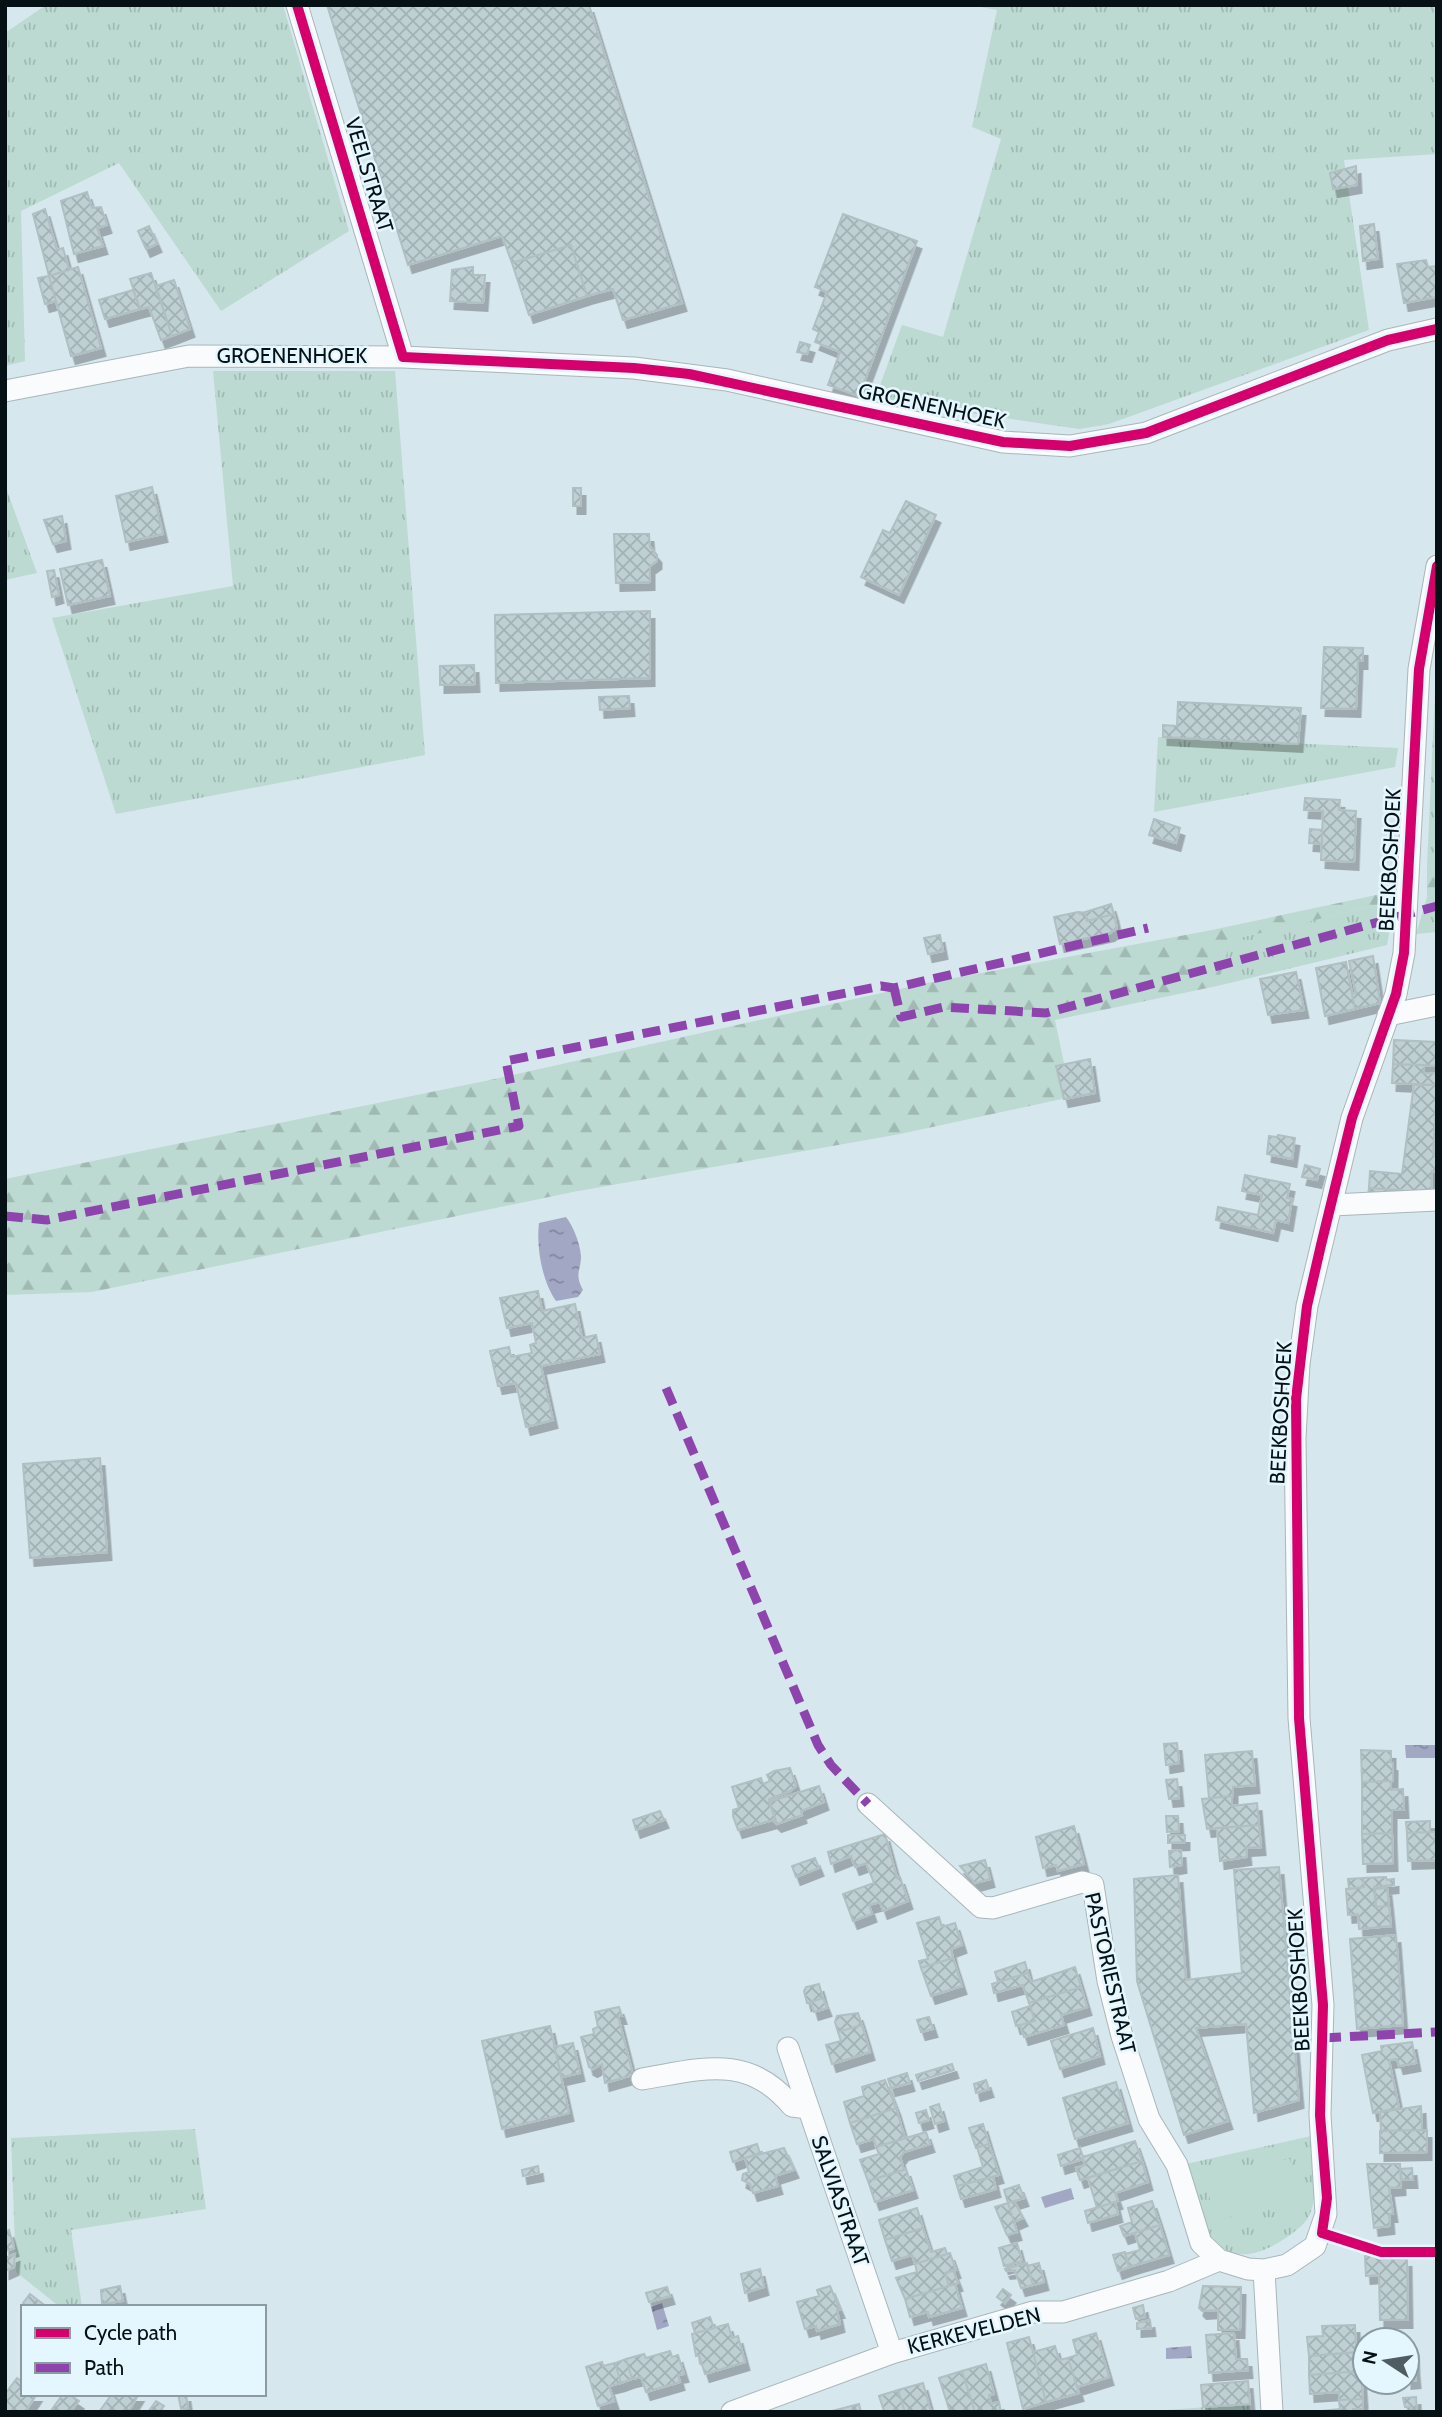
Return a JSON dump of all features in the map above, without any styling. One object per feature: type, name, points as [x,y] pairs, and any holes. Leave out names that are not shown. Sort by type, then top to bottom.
[{"type":"street","name":"VEELSTRAAT","points":[[297,5],[403,357]]},
{"type":"street","name":"GROENENHOEK","points":[[5,391],[189,356],[403,357],[634,368],[689,374],[1003,442],[1070,446],[1146,433],[1388,340],[1437,329]]},
{"type":"street","name":"BEEKBOSHOEK","points":[[1264,2270],[1287,2265],[1315,2246],[1326,2214],[1320,2115],[1323,2005],[1299,1718],[1295,1438],[1299,1364],[1307,1306],[1355,1108],[1388,1015],[1404,953],[1419,670],[1437,566]]},
{"type":"street","points":[[1388,1015],[1437,1004]]},
{"type":"street","points":[[1332,1205],[1437,1200]]},
{"type":"street","name":"PASTORIESTRAAT","points":[[868,1804],[981,1908],[993,1908],[1082,1882],[1093,1885],[1108,1981],[1149,2119],[1177,2165],[1201,2243],[1219,2260]]},
{"type":"street","name":"SALVIASTRAAT","points":[[788,2048],[892,2353]]},
{"type":"street","points":[[642,2079],[714,2067],[743,2070],[772,2084],[792,2106],[808,2108]]},
{"type":"street","points":[[1219,2260],[1248,2269],[1264,2270],[1272,2412]]},
{"type":"street","name":"KERKEVELDEN","points":[[732,2412],[892,2353],[1033,2312],[1063,2312],[1169,2281],[1219,2260]]},
{"type":"green space","points":[[46,5],[283,5],[349,231],[221,311],[119,163],[21,211],[25,361],[5,366],[5,33]]},
{"type":"green space","points":[[970,5],[1437,5],[1437,154],[1344,160],[1369,330],[1109,424],[1079,429],[875,399],[902,325],[943,337],[1001,139],[972,127],[997,10]]},
{"type":"green space","points":[[213,371],[395,371],[425,755],[116,814],[52,618],[233,586]]},
{"type":"green space","points":[[5,485],[37,573],[5,580]]},
{"type":"green space","points":[[1437,647],[1437,863],[1427,866]]},
{"type":"green space","points":[[1158,737],[1398,748],[1395,767],[1154,812]]},
{"type":"green space","points":[[1437,863],[1437,894],[1427,897],[1427,866]]},
{"type":"green space","points":[[1395,891],[1395,901],[1231,940],[1217,986],[1055,1020],[1071,1097],[900,1134],[573,1192],[92,1292],[5,1295],[5,1179],[490,1080],[922,984],[1207,931]]},
{"type":"green space","points":[[1437,894],[1437,932],[1416,934],[1427,897]]},
{"type":"green space","points":[[1395,901],[1387,945],[1217,986],[1230,940]]},
{"type":"green space","points":[[195,2129],[206,2209],[71,2230],[82,2305],[57,2305],[16,2272],[11,2138]]},
{"type":"green space","points":[[1311,2136],[1313,2203],[1310,2215],[1297,2230],[1280,2242],[1249,2254],[1228,2251],[1209,2236],[1186,2164]]},
{"type":"green space","points":[[1290,2159],[1299,2203],[1214,2220],[1205,2175]]},
{"type":"green space","points":[[1250,2404],[1250,2412],[1152,2411]]},
{"type":"water","points":[[566,1217],[579,1246],[581,1256],[578,1276],[583,1290],[578,1297],[556,1301],[541,1264],[539,1223]]},
{"type":"water","points":[[1405,1745],[1437,1745],[1437,1758],[1406,1758]]},
{"type":"water","points":[[1071,2188],[1074,2199],[1045,2208],[1041,2197]]},
{"type":"water","points":[[662,2303],[669,2326],[657,2330],[651,2307]]},
{"type":"water","points":[[1191,2346],[1192,2358],[1166,2359],[1166,2348]]},
{"type":"building","points":[[327,5],[589,5],[682,303],[623,320],[613,289],[587,296],[571,245],[512,263],[502,236],[408,265]]},
{"type":"building","points":[[1356,166],[1357,185],[1333,189],[1330,173]]},
{"type":"building","points":[[87,192],[92,208],[101,207],[107,225],[97,228],[103,246],[74,254],[61,201]]},
{"type":"building","points":[[45,209],[57,250],[63,248],[69,270],[49,276],[33,214]]},
{"type":"building","points":[[843,214],[917,241],[859,396],[828,385],[840,352],[815,342],[819,332],[813,329],[827,292],[815,287]]},
{"type":"building","points":[[1374,224],[1378,259],[1363,261],[1360,226]]},
{"type":"building","points":[[149,226],[157,244],[146,249],[138,231]]},
{"type":"building","points":[[571,245],[587,296],[529,315],[512,263]]},
{"type":"building","points":[[1426,260],[1428,267],[1437,266],[1437,297],[1404,303],[1397,264]]},
{"type":"building","points":[[78,267],[101,348],[71,356],[49,276]]},
{"type":"building","points":[[473,267],[473,275],[485,275],[483,303],[450,301],[452,270]]},
{"type":"building","points":[[151,273],[172,336],[161,340],[149,307],[140,309],[130,279]]},
{"type":"building","points":[[49,276],[56,301],[45,304],[38,278]]},
{"type":"building","points":[[174,280],[190,329],[172,336],[156,286]]},
{"type":"building","points":[[133,290],[140,309],[105,319],[99,300]]},
{"type":"building","points":[[800,342],[810,345],[807,354],[797,352]]},
{"type":"building","points":[[152,487],[163,534],[126,542],[116,496]]},
{"type":"building","points":[[573,488],[581,488],[581,506],[573,506]]},
{"type":"building","points":[[906,501],[936,515],[899,595],[861,577],[883,530],[890,533]]},
{"type":"building","points":[[62,516],[66,541],[53,544],[44,520]]},
{"type":"building","points":[[614,534],[649,534],[650,547],[657,555],[657,561],[650,566],[650,582],[616,583]]},
{"type":"building","points":[[102,560],[110,596],[68,605],[60,569]]},
{"type":"building","points":[[54,570],[59,595],[52,597],[47,571]]},
{"type":"building","points":[[650,611],[650,678],[496,683],[495,615]]},
{"type":"building","points":[[1324,647],[1363,648],[1363,661],[1358,661],[1356,709],[1321,708]]},
{"type":"building","points":[[474,665],[475,684],[440,685],[440,666]]},
{"type":"building","points":[[629,696],[630,708],[600,710],[599,697]]},
{"type":"building","points":[[1178,702],[1301,708],[1298,744],[1163,737],[1163,725],[1177,726]]},
{"type":"building","points":[[1305,798],[1340,800],[1339,810],[1356,811],[1354,862],[1321,860],[1323,811],[1304,810]]},
{"type":"building","points":[[1154,819],[1180,828],[1176,843],[1149,835]]},
{"type":"building","points":[[1310,829],[1322,830],[1322,844],[1309,843]]},
{"type":"building","points":[[1111,904],[1114,914],[1087,921],[1085,913],[1079,914]]},
{"type":"building","points":[[1085,913],[1087,921],[1114,914],[1117,928],[1110,933],[1060,944],[1054,917]]},
{"type":"building","points":[[940,935],[943,951],[928,954],[924,938]]},
{"type":"building","points":[[1373,956],[1380,1003],[1355,1009],[1352,994],[1356,993],[1349,961]]},
{"type":"building","points":[[1346,962],[1355,1009],[1325,1016],[1316,968]]},
{"type":"building","points":[[1296,972],[1304,1010],[1268,1015],[1260,979]]},
{"type":"building","points":[[1394,1040],[1437,1042],[1437,1066],[1393,1064]]},
{"type":"building","points":[[1090,1059],[1095,1093],[1064,1099],[1056,1066]]},
{"type":"building","points":[[1393,1064],[1424,1065],[1424,1073],[1437,1073],[1437,1085],[1392,1083]]},
{"type":"building","points":[[1414,1084],[1437,1085],[1433,1155],[1437,1155],[1437,1172],[1432,1171],[1431,1193],[1369,1188],[1370,1171],[1402,1174]]},
{"type":"building","points":[[1269,1136],[1295,1138],[1292,1159],[1267,1154]]},
{"type":"building","points":[[1305,1165],[1320,1169],[1317,1180],[1302,1177]]},
{"type":"building","points":[[1245,1175],[1290,1184],[1287,1198],[1292,1199],[1288,1223],[1276,1220],[1273,1233],[1216,1220],[1218,1207],[1258,1215],[1262,1195],[1242,1191]]},
{"type":"building","points":[[1369,1188],[1401,1190],[1401,1194],[1368,1196]]},
{"type":"building","points":[[538,1291],[542,1311],[575,1304],[582,1338],[596,1335],[600,1354],[541,1366],[553,1420],[526,1427],[516,1383],[498,1386],[490,1351],[509,1347],[511,1357],[532,1353],[530,1345],[536,1343],[532,1323],[507,1328],[500,1298]]},
{"type":"building","points":[[100,1458],[107,1552],[30,1558],[23,1464]]},
{"type":"building","points":[[1177,1743],[1179,1763],[1166,1765],[1164,1744]]},
{"type":"building","points":[[1361,1750],[1391,1751],[1391,1761],[1388,1761],[1393,1763],[1393,1781],[1362,1782]]},
{"type":"building","points":[[1252,1751],[1255,1785],[1233,1787],[1233,1796],[1209,1798],[1205,1755]]},
{"type":"building","points":[[790,1768],[796,1786],[769,1799],[777,1824],[773,1820],[738,1830],[733,1810],[739,1808],[732,1787],[761,1778],[763,1784],[770,1781],[767,1775]]},
{"type":"building","points":[[1177,1779],[1179,1798],[1169,1799],[1166,1780]]},
{"type":"building","points":[[1391,1781],[1391,1790],[1403,1789],[1404,1810],[1392,1810],[1392,1833],[1362,1834],[1362,1782]]},
{"type":"building","points":[[819,1786],[824,1802],[801,1811],[802,1815],[777,1824],[769,1802]]},
{"type":"building","points":[[1232,1796],[1232,1806],[1257,1803],[1259,1825],[1207,1829],[1202,1799]]},
{"type":"building","points":[[660,1811],[664,1820],[636,1830],[633,1820]]},
{"type":"building","points":[[1166,1816],[1178,1816],[1179,1831],[1167,1832]]},
{"type":"building","points":[[1430,1821],[1430,1832],[1407,1833],[1406,1822]]},
{"type":"building","points":[[1259,1825],[1261,1847],[1246,1848],[1247,1857],[1220,1861],[1217,1828]]},
{"type":"building","points":[[1074,1826],[1084,1864],[1058,1871],[1056,1865],[1043,1868],[1036,1837]]},
{"type":"building","points":[[1435,1832],[1437,1860],[1408,1861],[1407,1833]]},
{"type":"building","points":[[1392,1833],[1393,1863],[1363,1864],[1362,1834]]},
{"type":"building","points":[[885,1834],[897,1878],[900,1877],[908,1901],[883,1911],[880,1902],[869,1905],[872,1914],[853,1921],[843,1894],[874,1883],[866,1863],[855,1867],[851,1856],[831,1864],[828,1852]]},
{"type":"building","points":[[1168,1835],[1185,1835],[1185,1842],[1168,1843]]},
{"type":"building","points":[[1181,1850],[1182,1865],[1170,1867],[1169,1851]]},
{"type":"building","points":[[815,1858],[819,1868],[796,1877],[792,1866]]},
{"type":"building","points":[[985,1860],[990,1879],[975,1883],[960,1866]]},
{"type":"building","points":[[1279,1867],[1299,2100],[1254,2113],[1246,2024],[1196,2028],[1228,2121],[1184,2135],[1137,1981],[1134,1879],[1178,1875],[1186,1980],[1242,1973],[1234,1870]]},
{"type":"building","points":[[1386,1877],[1387,1880],[1394,1879],[1394,1885],[1374,1887],[1376,1907],[1389,1906],[1391,1926],[1359,1929],[1358,1914],[1348,1915],[1346,1889],[1364,1887],[1363,1878]]},
{"type":"building","points":[[1363,1878],[1364,1887],[1349,1889],[1348,1879]]},
{"type":"building","points":[[1387,1888],[1389,1906],[1376,1907],[1375,1889]]},
{"type":"building","points":[[939,1917],[942,1927],[955,1923],[962,1945],[951,1949],[953,1958],[921,1968],[919,1961],[928,1959],[917,1923]]},
{"type":"building","points":[[1396,1935],[1403,2025],[1357,2029],[1350,1939]]},
{"type":"building","points":[[953,1958],[962,1986],[931,1996],[921,1968]]},
{"type":"building","points":[[1025,1962],[1028,1973],[998,1982],[995,1972]]},
{"type":"building","points":[[1075,1967],[1081,1987],[1029,2003],[1023,1985],[994,1993],[992,1984],[1028,1973],[1031,1982]]},
{"type":"building","points":[[819,1984],[823,1998],[807,2003],[804,1991],[806,1987]]},
{"type":"building","points":[[1081,1987],[1087,2007],[1061,2015],[1064,2025],[1024,2037],[1020,2025],[1035,2021],[1029,2003]]},
{"type":"building","points":[[823,1998],[827,2008],[814,2012],[811,2002]]},
{"type":"building","points":[[1030,2006],[1035,2021],[1016,2026],[1012,2012]]},
{"type":"building","points":[[619,2007],[622,2016],[618,2016],[633,2075],[605,2083],[602,2064],[593,2069],[589,2067],[581,2037],[594,2034],[593,2029],[598,2027],[595,2012]]},
{"type":"building","points":[[858,2013],[862,2025],[838,2032],[835,2022],[837,2016]]},
{"type":"building","points":[[929,2017],[933,2029],[921,2032],[917,2020]]},
{"type":"building","points":[[862,2025],[870,2052],[832,2064],[826,2045],[841,2041],[838,2032]]},
{"type":"building","points":[[550,2026],[569,2113],[502,2129],[482,2041]]},
{"type":"building","points":[[1093,2028],[1100,2056],[1060,2069],[1051,2041]]},
{"type":"building","points":[[1412,2042],[1416,2063],[1399,2066],[1397,2059],[1389,2060],[1399,2108],[1373,2113],[1362,2055],[1382,2051],[1381,2046]]},
{"type":"building","points":[[573,2043],[580,2073],[562,2077],[554,2047]]},
{"type":"building","points":[[952,2064],[954,2070],[918,2081],[916,2075]]},
{"type":"building","points":[[907,2073],[910,2083],[891,2088],[888,2079]]},
{"type":"building","points":[[885,2080],[896,2108],[850,2123],[844,2102],[864,2096],[862,2087]]},
{"type":"building","points":[[986,2080],[989,2089],[976,2093],[974,2084]]},
{"type":"building","points":[[1116,2082],[1128,2123],[1075,2139],[1063,2098]]},
{"type":"building","points":[[939,2104],[944,2121],[935,2124],[930,2107]]},
{"type":"building","points":[[1421,2106],[1422,2130],[1381,2131],[1380,2112]]},
{"type":"building","points":[[896,2108],[905,2138],[876,2147],[874,2139],[857,2144],[850,2123]]},
{"type":"building","points":[[926,2110],[929,2120],[919,2123],[916,2113]]},
{"type":"building","points":[[983,2124],[989,2144],[976,2148],[969,2128]]},
{"type":"building","points":[[1427,2130],[1427,2152],[1380,2153],[1380,2131]]},
{"type":"building","points":[[926,2132],[930,2144],[904,2152],[900,2157],[904,2170],[868,2181],[860,2160],[879,2154],[876,2147]]},
{"type":"building","points":[[1135,2141],[1142,2161],[1080,2180],[1076,2168],[1085,2165],[1083,2159],[1061,2166],[1058,2155],[1080,2148],[1083,2157]]},
{"type":"building","points":[[757,2144],[760,2153],[733,2162],[730,2152]]},
{"type":"building","points":[[989,2144],[999,2175],[957,2186],[954,2176],[983,2167],[977,2147]]},
{"type":"building","points":[[784,2148],[794,2170],[775,2176],[778,2186],[753,2193],[750,2184],[742,2180],[743,2174],[749,2172],[745,2158]]},
{"type":"building","points":[[1142,2161],[1148,2182],[1115,2193],[1118,2201],[1097,2208],[1088,2178]]},
{"type":"building","points":[[1367,2164],[1400,2164],[1401,2187],[1389,2188],[1393,2214],[1389,2214],[1390,2226],[1374,2228]]},
{"type":"building","points":[[538,2166],[539,2173],[523,2176],[522,2170]]},
{"type":"building","points":[[1412,2168],[1413,2180],[1402,2180],[1400,2169]]},
{"type":"building","points":[[906,2169],[913,2190],[875,2202],[868,2181]]},
{"type":"building","points":[[993,2177],[996,2189],[961,2199],[957,2186]]},
{"type":"building","points":[[1019,2185],[1024,2198],[1008,2203],[1004,2190]]},
{"type":"building","points":[[1014,2201],[1023,2218],[1014,2222],[1008,2203]]},
{"type":"building","points":[[1152,2201],[1160,2225],[1124,2236],[1120,2226],[1132,2222],[1128,2208]]},
{"type":"building","points":[[1115,2202],[1118,2214],[1088,2223],[1085,2211]]},
{"type":"building","points":[[1008,2203],[1017,2232],[1007,2235],[995,2207]]},
{"type":"building","points":[[917,2208],[923,2228],[885,2240],[879,2220]]},
{"type":"building","points":[[1160,2225],[1169,2255],[1129,2267],[1125,2254],[1140,2250],[1135,2233]]},
{"type":"building","points":[[923,2228],[931,2252],[945,2248],[947,2254],[915,2264],[912,2255],[892,2261],[885,2240]]},
{"type":"building","points":[[9,2230],[14,2248],[5,2251],[5,2232]]},
{"type":"building","points":[[1017,2243],[1022,2261],[1004,2266],[999,2248]]},
{"type":"building","points":[[1125,2252],[1129,2267],[1118,2271],[1113,2255]]},
{"type":"building","points":[[950,2253],[956,2270],[945,2273],[949,2286],[905,2299],[896,2278],[917,2272],[915,2264]]},
{"type":"building","points":[[15,2254],[14,2267],[5,2271],[5,2258]]},
{"type":"building","points":[[1379,2254],[1380,2259],[1407,2259],[1408,2320],[1380,2320],[1379,2275],[1366,2276],[1365,2256]]},
{"type":"building","points":[[1027,2263],[1033,2285],[1021,2288],[1015,2270],[1005,2269]]},
{"type":"building","points":[[1039,2263],[1044,2282],[1033,2285],[1027,2266]]},
{"type":"building","points":[[760,2269],[764,2287],[745,2293],[741,2274]]},
{"type":"building","points":[[953,2270],[958,2283],[949,2286],[945,2273]]},
{"type":"building","points":[[955,2284],[962,2308],[929,2317],[928,2312],[910,2317],[905,2299]]},
{"type":"building","points":[[120,2286],[123,2301],[102,2304],[101,2290]]},
{"type":"building","points":[[830,2286],[840,2310],[837,2310],[840,2324],[817,2331],[816,2326],[805,2329],[797,2302],[819,2296],[817,2290]]},
{"type":"building","points":[[1203,2286],[1241,2287],[1240,2330],[1218,2330],[1218,2310],[1202,2311],[1199,2308]]},
{"type":"building","points":[[667,2287],[670,2296],[649,2302],[646,2293]]},
{"type":"building","points":[[1003,2289],[1011,2295],[1005,2303],[997,2297]]},
{"type":"building","points":[[30,2294],[43,2304],[26,2305],[23,2303]]},
{"type":"building","points":[[1143,2305],[1145,2317],[1136,2319],[1133,2308]]},
{"type":"building","points":[[710,2317],[714,2328],[695,2333],[692,2323]]},
{"type":"building","points":[[1150,2320],[1151,2328],[1137,2329],[1137,2323]]},
{"type":"building","points":[[728,2324],[732,2338],[738,2336],[745,2362],[705,2374],[699,2355],[696,2356],[692,2334]]},
{"type":"building","points":[[1355,2325],[1351,2326],[1351,2352],[1309,2356],[1307,2337],[1323,2336],[1322,2326]]},
{"type":"building","points":[[1096,2333],[1109,2377],[1077,2387],[1068,2358],[1077,2355],[1073,2340]]},
{"type":"building","points":[[1234,2333],[1236,2359],[1247,2359],[1248,2370],[1209,2373],[1206,2335]]},
{"type":"building","points":[[1029,2337],[1046,2402],[1023,2409],[1007,2343]]},
{"type":"building","points":[[1055,2346],[1059,2360],[1068,2358],[1079,2393],[1046,2402],[1033,2352]]},
{"type":"building","points":[[670,2351],[672,2357],[678,2355],[684,2374],[678,2375],[680,2382],[646,2392],[641,2377],[632,2379],[626,2359],[644,2354],[646,2358]]},
{"type":"building","points":[[1351,2353],[1351,2372],[1309,2375],[1309,2356]]},
{"type":"building","points":[[626,2359],[632,2379],[621,2383],[615,2363]]},
{"type":"building","points":[[602,2362],[603,2366],[615,2363],[621,2383],[609,2386],[614,2401],[598,2406],[586,2367]]},
{"type":"building","points":[[986,2364],[994,2394],[989,2395],[991,2404],[999,2402],[1001,2412],[975,2412],[962,2371]]},
{"type":"building","points":[[962,2371],[975,2412],[950,2412],[939,2378]]},
{"type":"building","points":[[1351,2372],[1351,2396],[1363,2396],[1363,2399],[1339,2400],[1339,2392],[1310,2394],[1309,2375]]},
{"type":"building","points":[[17,2378],[21,2381],[21,2396],[36,2396],[25,2412],[5,2412],[5,2394]]},
{"type":"building","points":[[1248,2381],[1250,2404],[1203,2407],[1201,2385]]},
{"type":"building","points":[[923,2383],[931,2412],[905,2412],[898,2390]]},
{"type":"building","points":[[898,2390],[905,2412],[880,2412],[884,2411],[879,2396]]},
{"type":"building","points":[[62,2396],[72,2396],[79,2401],[70,2412],[50,2412]]},
{"type":"building","points":[[111,2396],[138,2396],[128,2412],[99,2412]]},
{"type":"building","points":[[178,2396],[186,2396],[188,2408],[181,2409]]},
{"type":"building","points":[[1416,2397],[1417,2412],[1410,2412],[1410,2407],[1405,2407],[1403,2398]]},
{"type":"building","points":[[1363,2399],[1363,2409],[1353,2409],[1353,2412],[1312,2412],[1340,2409],[1339,2400]]},
{"type":"building","points":[[156,2401],[164,2406],[159,2412],[148,2412]]},
{"type":"building","points":[[859,2404],[861,2412],[832,2411]]},
{"type":"marked path","points":[[894,988],[901,1017],[944,1007],[1046,1013],[1437,906]]},
{"type":"marked path","points":[[5,1216],[47,1220],[519,1126],[506,1061],[881,986],[894,988],[1148,928]]},
{"type":"marked path","points":[[666,1388],[818,1745],[831,1765],[868,1804]]},
{"type":"marked path","points":[[1323,2038],[1437,2032]]},
{"type":"cycle path","points":[[297,5],[403,357],[634,368],[689,374],[1003,442],[1070,446],[1146,433],[1388,340],[1437,329]]},
{"type":"cycle path","points":[[1437,566],[1419,669],[1404,953],[1396,994],[1352,1118],[1321,1245],[1307,1306],[1296,1399],[1299,1718],[1323,2005],[1320,2115],[1327,2198],[1322,2233],[1381,2252],[1437,2252]]}]
